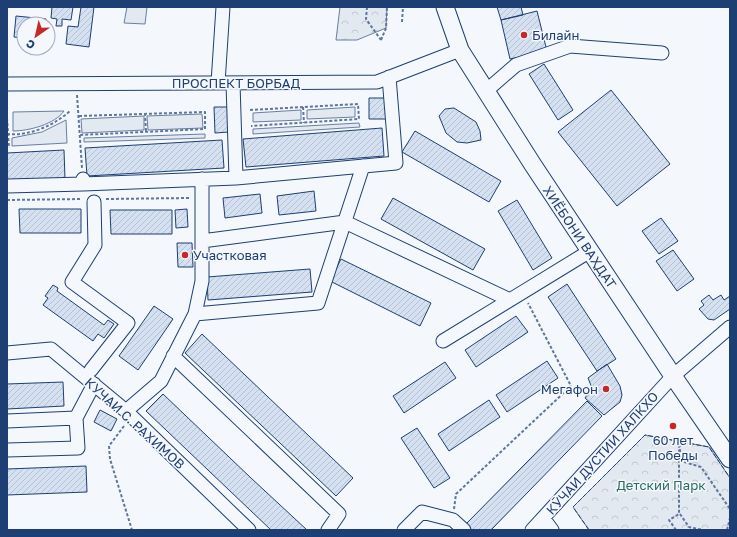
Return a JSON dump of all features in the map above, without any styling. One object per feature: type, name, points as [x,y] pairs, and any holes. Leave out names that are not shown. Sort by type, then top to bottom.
[{"type":"main road","name":"ХИЁБОНИ ВАҲДАТ","points":[[445,7],[460,50],[590,251],[730,459]]},
{"type":"street","points":[[218,83],[223,7]]},
{"type":"street","points":[[486,91],[516,65],[570,46],[662,52]]},
{"type":"street","name":"ПРОСПЕКТ БОРБАД","points":[[7,84],[377,82],[460,50]]},
{"type":"street","points":[[7,186],[83,181],[236,178],[396,163],[389,77]]},
{"type":"street","points":[[233,82],[236,178]]},
{"type":"street","points":[[195,314],[318,304],[362,166]]},
{"type":"street","points":[[130,415],[161,381],[195,314],[202,281],[202,179]]},
{"type":"street","points":[[91,370],[128,323],[72,282],[95,245],[94,202]]},
{"type":"street","points":[[202,241],[345,222],[510,300]]},
{"type":"street","points":[[443,341],[590,251]]},
{"type":"street","name":"КӮЧАИ ДУСТИИ ХАЛКХО","points":[[532,530],[673,376],[730,327]]},
{"type":"street","name":"КУЧАИ С. РАХИМОВ","points":[[7,353],[51,349],[130,415],[249,530]]},
{"type":"street","points":[[173,356],[339,514],[328,530]]},
{"type":"street","points":[[7,450],[78,448],[76,418],[94,384]]},
{"type":"street","points":[[7,421],[76,418]]},
{"type":"street","points":[[404,530],[422,512],[453,520],[464,530]]},
{"type":"street","points":[[544,518],[552,530]]},
{"type":"path","points":[[367,7],[366,18],[381,40],[386,28],[387,7]]},
{"type":"path","points":[[402,22],[403,7]]},
{"type":"path","points":[[76,83],[83,181]]},
{"type":"path","points":[[250,110],[358,104],[359,119],[251,126]]},
{"type":"path","points":[[303,107],[304,122]]},
{"type":"path","points":[[7,134],[26,133],[42,129],[59,121],[70,111]]},
{"type":"path","points":[[79,116],[205,112],[205,129],[80,135]]},
{"type":"path","points":[[145,113],[146,132]]},
{"type":"path","points":[[7,118],[8,148]]},
{"type":"path","points":[[453,520],[456,494],[571,386],[523,292]]},
{"type":"path","points":[[130,415],[124,426],[109,446],[110,459],[132,530]]},
{"type":"path","points":[[703,530],[689,527],[679,514],[679,441],[681,461],[701,467],[730,510]]},
{"type":"path","points":[[676,530],[669,520],[679,514]]},
{"type":"path","points":[[727,530],[730,518]]},
{"type":"green space","points":[[127,7],[147,7],[145,24],[124,23]]},
{"type":"green space","points":[[340,7],[387,7],[386,28],[357,40],[336,40]]},
{"type":"green space","points":[[355,107],[355,117],[307,119],[307,110]]},
{"type":"green space","points":[[301,110],[301,120],[253,122],[253,113]]},
{"type":"green space","points":[[64,111],[54,120],[41,126],[26,130],[13,131],[13,112]]},
{"type":"green space","points":[[202,114],[203,128],[148,130],[147,116]]},
{"type":"green space","points":[[144,116],[144,130],[82,133],[81,119]]},
{"type":"green space","points":[[66,120],[67,143],[12,146],[12,138],[42,132]]},
{"type":"green space","points":[[359,123],[360,127],[253,134],[253,129]]},
{"type":"green space","points":[[205,134],[205,138],[84,142],[84,138]]},
{"type":"green space","name":"Детский Парк","points":[[645,435],[709,447],[730,478],[730,530],[589,530],[573,507]]},
{"type":"building","points":[[52,7],[73,7],[71,20],[62,19],[62,26],[56,26],[56,16],[51,16]]},
{"type":"building","points":[[81,7],[94,7],[89,47],[66,44],[68,26],[78,27]]},
{"type":"building","points":[[497,7],[521,7],[523,15],[501,20]]},
{"type":"building","name":"Билайн","points":[[537,11],[547,51],[510,59],[501,20]]},
{"type":"building","points":[[16,16],[16,37],[14,37]]},
{"type":"building","points":[[544,64],[573,110],[558,120],[529,74]]},
{"type":"building","points":[[611,90],[670,164],[617,206],[558,132]]},
{"type":"building","points":[[369,98],[387,98],[388,119],[369,119]]},
{"type":"building","points":[[214,107],[228,107],[229,132],[215,133]]},
{"type":"building","points":[[454,108],[476,122],[480,131],[481,140],[467,143],[457,142],[446,133],[439,116],[445,109]]},
{"type":"building","points":[[382,128],[384,156],[246,167],[243,139]]},
{"type":"building","points":[[415,131],[501,181],[489,202],[402,152]]},
{"type":"building","points":[[222,140],[224,168],[87,176],[85,148]]},
{"type":"building","points":[[64,150],[65,179],[7,183],[7,153]]},
{"type":"building","points":[[314,191],[316,211],[279,215],[277,196]]},
{"type":"building","points":[[260,194],[262,213],[225,218],[223,198]]},
{"type":"building","points":[[393,198],[485,249],[473,270],[381,219]]},
{"type":"building","points":[[517,200],[552,258],[533,270],[498,211]]},
{"type":"building","points":[[19,209],[81,209],[81,233],[20,233]]},
{"type":"building","points":[[187,209],[188,227],[176,228],[175,210]]},
{"type":"building","points":[[110,210],[172,210],[172,234],[111,234]]},
{"type":"building","points":[[661,218],[678,241],[659,254],[642,231]]},
{"type":"building","name":"Участковая","points":[[177,243],[192,243],[193,267],[178,267]]},
{"type":"building","points":[[673,250],[694,279],[677,291],[656,261]]},
{"type":"building","points":[[341,259],[431,303],[420,326],[330,281]]},
{"type":"building","points":[[310,269],[312,292],[208,300],[207,277]]},
{"type":"building","points":[[567,284],[616,359],[597,371],[548,297]]},
{"type":"building","points":[[53,285],[58,288],[57,291],[104,325],[108,320],[114,324],[104,338],[98,334],[93,341],[43,305],[48,298],[45,296]]},
{"type":"building","points":[[709,295],[713,300],[721,295],[724,300],[730,296],[730,309],[714,320],[708,319],[699,309],[704,305],[701,301]]},
{"type":"building","points":[[154,306],[173,319],[138,370],[119,356]]},
{"type":"building","points":[[516,316],[528,332],[476,367],[465,350]]},
{"type":"building","points":[[202,334],[353,478],[336,496],[185,353]]},
{"type":"building","points":[[547,361],[558,378],[507,412],[496,395]]},
{"type":"building","points":[[445,362],[456,378],[404,413],[393,396]]},
{"type":"building","name":"Мегафон","points":[[607,364],[620,386],[622,395],[620,402],[604,415],[585,398],[592,388],[588,378]]},
{"type":"building","points":[[63,382],[64,406],[7,409],[7,384]]},
{"type":"building","points":[[163,394],[307,530],[271,530],[146,411]]},
{"type":"building","points":[[489,400],[500,417],[449,451],[438,434]]},
{"type":"building","points":[[587,401],[602,416],[491,530],[472,530],[466,524]]},
{"type":"building","points":[[100,410],[117,419],[111,431],[94,422]]},
{"type":"building","points":[[417,428],[450,478],[434,488],[401,438]]},
{"type":"building","points":[[86,466],[87,492],[7,495],[7,469]]},
{"type":"fence","points":[[589,530],[573,507],[645,435],[709,447],[730,478]]},
{"type":"place","name":"Билайн","points":[[524,35]]},
{"type":"place","name":"Участковая","points":[[185,255]]},
{"type":"place","name":"Мегафон","points":[[606,389]]},
{"type":"place","name":"60 лет Победы","points":[[673,426]]}]
